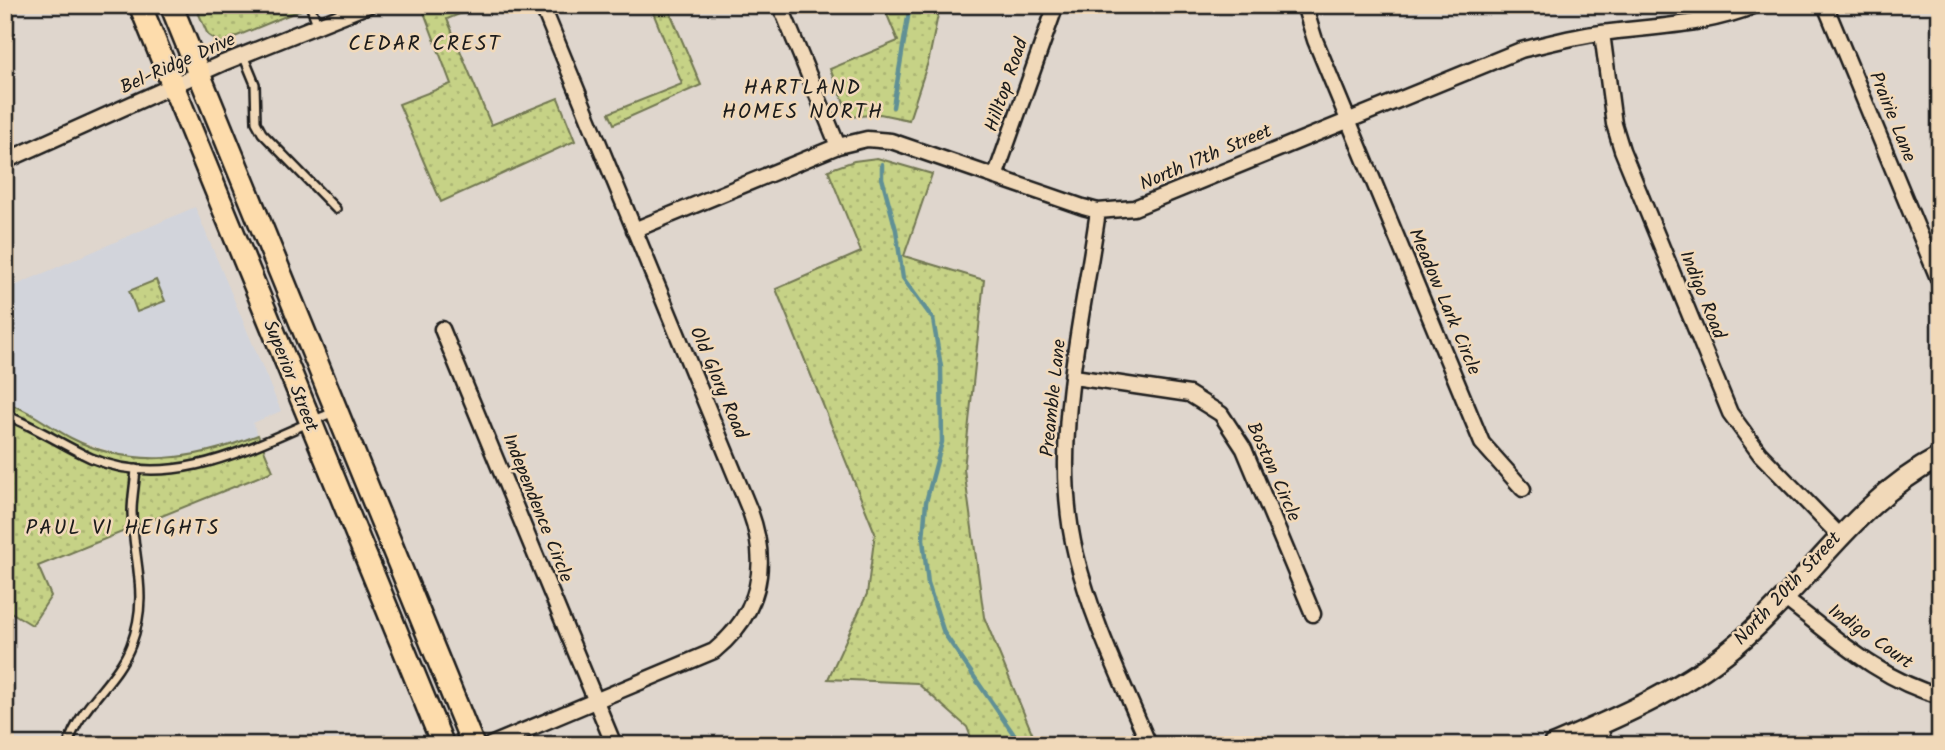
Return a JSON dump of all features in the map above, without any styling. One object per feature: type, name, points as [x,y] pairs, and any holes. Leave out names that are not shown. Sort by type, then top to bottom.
[{"type":"main road","name":"Superior Street","points":[[141,5],[443,745]]},
{"type":"main road","name":"Superior Street","points":[[171,5],[474,745]]},
{"type":"street","name":"Bel-Ridge Drive","points":[[5,161],[243,55],[369,5]]},
{"type":"street","name":"Old Glory Road","points":[[491,745],[714,651],[730,638],[747,614],[759,587],[761,568],[761,548],[750,511],[542,5]]},
{"type":"street","points":[[779,5],[838,146]]},
{"type":"street","name":"Hilltop Road","points":[[996,177],[1056,5]]},
{"type":"street","name":"Meadow Lark Circle","points":[[1304,5],[1347,119],[1482,443],[1523,489]]},
{"type":"street","name":"North 17th Street","points":[[634,230],[838,146],[867,139],[891,141],[1098,211],[1122,210],[1146,205],[1347,119],[1521,50],[1602,33],[1702,23],[1728,17],[1756,5]]},
{"type":"street","name":"Prairie Lane","points":[[1825,5],[1940,283]]},
{"type":"street","name":"Indigo Road","points":[[1602,33],[1614,124],[1622,149],[1730,413],[1760,454],[1839,535]]},
{"type":"street","name":"Preamble Lane","points":[[1098,211],[1074,377],[1066,471],[1075,553],[1085,589],[1149,745]]},
{"type":"street","name":"Independence Circle","points":[[442,329],[614,745]]},
{"type":"street","name":"Boston Circle","points":[[1074,377],[1189,394],[1222,414],[1244,449],[1313,614]]},
{"type":"street","name":"North 20th Street","points":[[1553,745],[1647,704],[1695,676],[1745,637],[1784,598],[1839,535],[1891,488],[1940,457]]},
{"type":"street","name":"Indigo Court","points":[[1784,598],[1882,673],[1903,684],[1940,696]]},
{"type":"street","points":[[1598,726],[1606,745]]},
{"type":"lane","points":[[310,5],[317,24]]},
{"type":"lane","points":[[243,55],[255,84],[256,122],[262,133],[336,209]]},
{"type":"lane","points":[[5,415],[92,459],[136,469],[194,467],[248,449],[337,411]]},
{"type":"lane","points":[[68,745],[85,710],[118,668],[137,627],[141,583],[132,510],[136,469]]},
{"type":"shaded area","points":[[195,207],[281,411],[253,423],[258,435],[209,452],[180,458],[124,456],[72,438],[5,403],[5,290]]},
{"type":"green space","points":[[195,5],[313,5],[220,43],[208,35]]},
{"type":"green space","points":[[482,5],[447,19],[491,125],[558,98],[575,141],[441,202],[399,104],[451,84],[422,7]]},
{"type":"green space","points":[[650,5],[667,5],[701,85],[614,124],[609,113],[682,84]]},
{"type":"green space","points":[[883,5],[940,5],[929,59],[909,120],[880,114],[850,117],[830,69],[898,41]]},
{"type":"green space","points":[[877,158],[932,174],[904,256],[984,280],[964,469],[984,617],[1037,745],[974,745],[967,727],[917,683],[828,679],[867,594],[875,533],[776,289],[861,252],[828,170],[854,161]]},
{"type":"green space","points":[[156,280],[165,301],[137,312],[129,291]]},
{"type":"green space","points":[[5,403],[22,409],[71,438],[94,448],[141,458],[164,458],[211,451],[258,435],[273,471],[38,566],[51,596],[32,625],[9,611],[5,612]]},
{"type":"waterway","points":[[893,107],[910,5]]},
{"type":"waterway","points":[[882,164],[882,178],[896,230],[903,278],[933,319],[941,367],[942,442],[926,502],[923,539],[928,584],[944,633],[1021,745]]},
{"type":"district","name":"CEDAR CREST","points":[[425,44]]},
{"type":"district","name":"HARTLAND HOMES NORTH","points":[[803,100]]},
{"type":"district","name":"PAUL VI HEIGHTS","points":[[123,528]]}]
